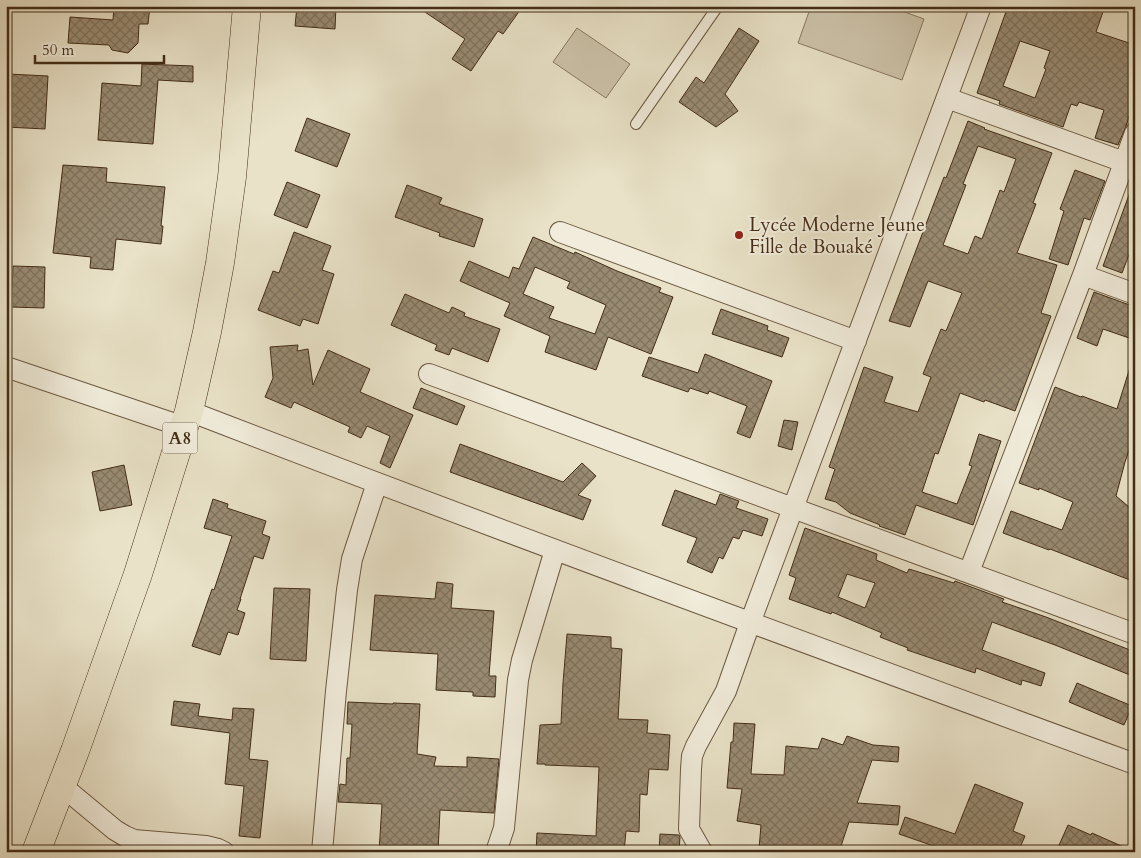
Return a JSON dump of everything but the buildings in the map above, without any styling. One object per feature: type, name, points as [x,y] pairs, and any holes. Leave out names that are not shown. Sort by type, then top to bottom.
[{"type":"main road","name":"A8","points":[[36,852],[76,751],[138,574],[187,419],[207,332],[230,196],[247,6]]},
{"type":"street","points":[[702,852],[689,829],[692,756],[726,691],[981,6]]},
{"type":"street","points":[[947,98],[1124,162]]},
{"type":"street","points":[[969,572],[1135,133]]},
{"type":"street","points":[[560,232],[856,341]]},
{"type":"street","points":[[1082,275],[1135,294]]},
{"type":"street","points":[[6,367],[187,419],[377,484],[1135,764]]},
{"type":"street","points":[[429,374],[1135,634]]},
{"type":"street","points":[[322,852],[347,590],[352,559],[377,484]]},
{"type":"street","points":[[496,852],[504,828],[518,680],[522,660],[555,550]]},
{"type":"street","points":[[62,786],[115,830],[134,840],[206,846],[218,848],[224,852]]},
{"type":"lane","points":[[636,124],[718,6]]},
{"type":"shaded area","points":[[811,6],[888,6],[924,19],[902,80],[798,43]]},
{"type":"shaded area","points":[[577,28],[630,64],[606,98],[553,62]]},
{"type":"place","name":"Lycée Moderne Jeune Fille de Bouaké","points":[[739,235]]}]
